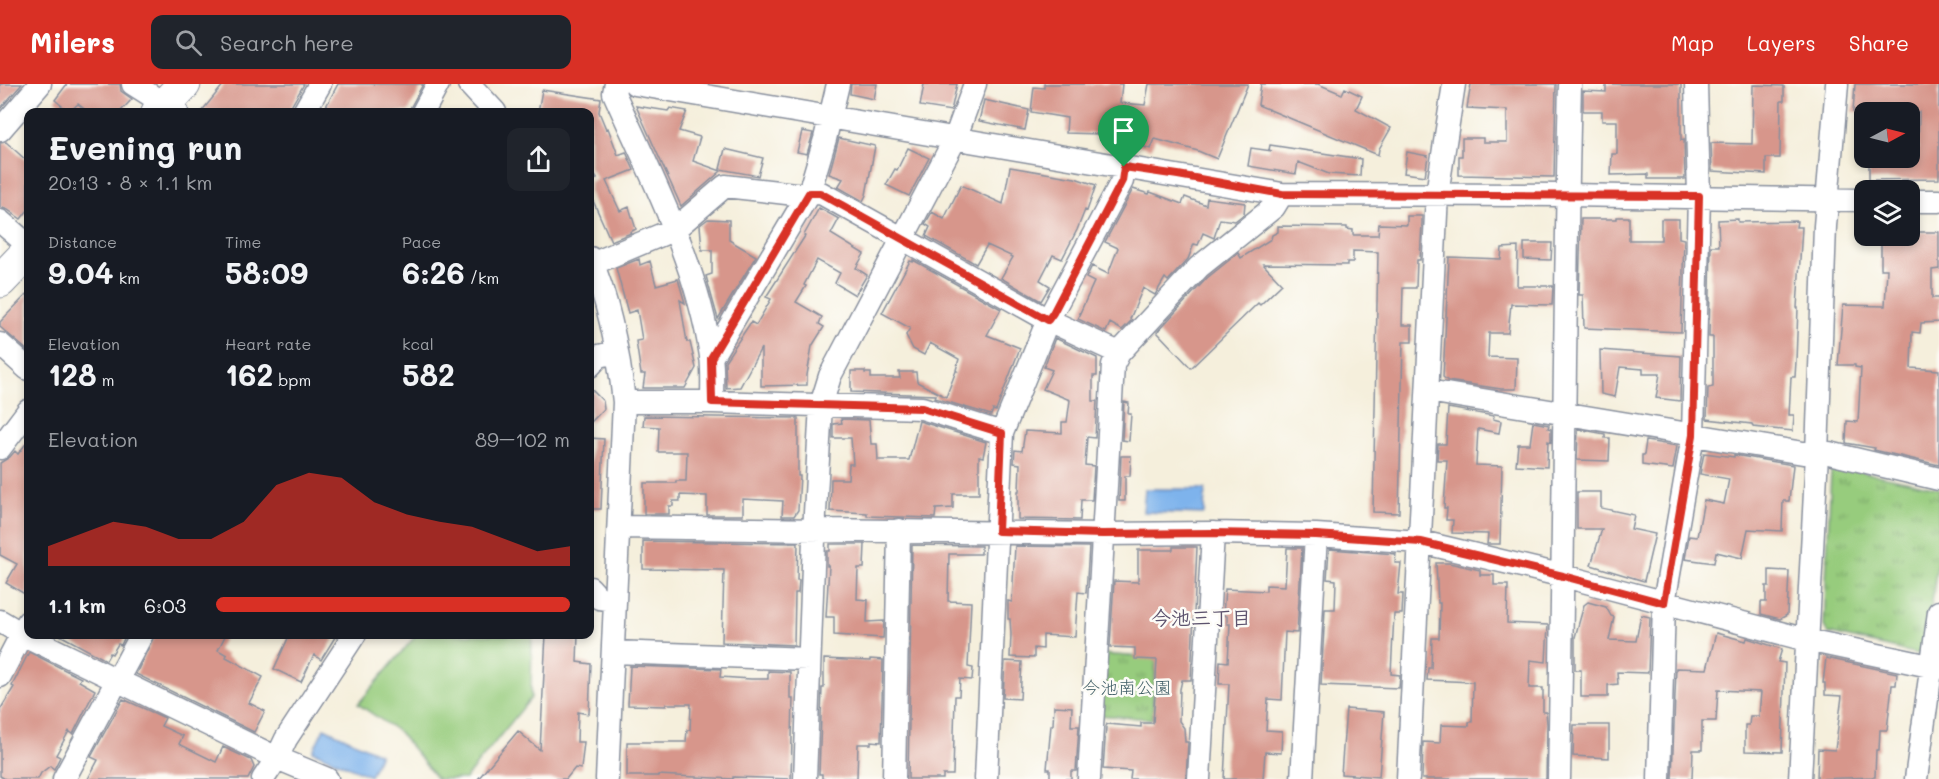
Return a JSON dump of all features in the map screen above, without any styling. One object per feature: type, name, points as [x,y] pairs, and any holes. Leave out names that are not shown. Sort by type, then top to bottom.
[{"type":"highway","points":[[0,281],[24,256]]},
{"type":"street","points":[[0,130],[40,84]]},
{"type":"street","points":[[133,84],[171,103]]},
{"type":"street","points":[[306,108],[320,84]]},
{"type":"street","points":[[425,108],[438,84]]},
{"type":"street","points":[[469,84],[491,108]]},
{"type":"street","points":[[616,84],[614,93],[675,229],[702,311],[711,358],[712,402]]},
{"type":"street","points":[[634,84],[734,92],[830,117],[1282,194],[1699,196],[1854,201]]},
{"type":"street","points":[[711,358],[809,193],[825,140],[838,84]]},
{"type":"street","points":[[805,779],[821,405],[830,376],[955,139],[975,84]]},
{"type":"street","points":[[1408,779],[1437,194],[1454,84]]},
{"type":"street","points":[[1558,779],[1570,84]]},
{"type":"street","points":[[1659,779],[1664,603],[1693,435],[1699,196],[1696,84]]},
{"type":"street","points":[[1800,779],[1817,454],[1827,200],[1837,84]]},
{"type":"street","points":[[986,779],[1002,433],[1048,320],[1122,181],[1124,167]]},
{"type":"street","points":[[594,260],[675,229],[725,186],[795,194],[820,193],[1048,320],[1119,353]]},
{"type":"street","points":[[1089,779],[1113,365],[1119,353],[1199,267],[1274,207],[1282,194]]},
{"type":"street","points":[[1920,201],[1939,201]]},
{"type":"street","points":[[0,221],[24,242]]},
{"type":"street","points":[[594,268],[617,352],[624,402],[607,779]]},
{"type":"street","points":[[0,344],[24,365]]},
{"type":"street","points":[[594,362],[599,356],[617,352]]},
{"type":"street","points":[[1428,391],[1693,435],[1817,454],[1829,453],[1939,479]]},
{"type":"street","points":[[624,402],[922,408],[1002,433]]},
{"type":"street","points":[[0,448],[24,416]]},
{"type":"street","points":[[619,527],[1102,534],[1213,533],[1316,535],[1421,542],[1563,576],[1807,640],[1935,668]]},
{"type":"street","points":[[894,779],[899,530]]},
{"type":"street","points":[[1199,779],[1213,533]]},
{"type":"street","points":[[1302,779],[1316,535]]},
{"type":"street","points":[[594,592],[599,598],[615,600]]},
{"type":"street","points":[[1916,779],[1935,668],[1939,612]]},
{"type":"street","points":[[0,621],[24,627]]},
{"type":"street","points":[[0,676],[24,632]]},
{"type":"street","points":[[45,639],[117,680],[277,758],[327,779]]},
{"type":"street","points":[[64,779],[139,639]]},
{"type":"street","points":[[263,779],[286,739],[352,639]]},
{"type":"street","points":[[613,652],[809,659]]},
{"type":"green space","points":[[1838,467],[1939,488],[1939,551],[1926,646],[1918,654],[1828,633],[1824,626],[1831,471]]},
{"type":"green space","points":[[413,639],[532,639],[531,698],[465,779],[437,779],[399,732],[358,704]]},
{"type":"green space","name":"今池南公園","points":[[1101,654],[1156,658],[1152,719],[1097,715]]},
{"type":"water","points":[[1145,489],[1205,489],[1204,514],[1143,512]]},
{"type":"water","points":[[324,728],[380,754],[370,776],[313,751]]},
{"type":"building","points":[[0,84],[22,84],[0,109]]},
{"type":"building","points":[[67,84],[120,84],[121,91],[132,99],[124,108],[83,108],[78,104],[74,108],[64,108],[55,100]]},
{"type":"building","points":[[224,84],[304,84],[292,108],[204,108]]},
{"type":"building","points":[[338,84],[423,84],[410,108],[325,108]]},
{"type":"building","points":[[851,84],[877,84],[874,99],[850,94]]},
{"type":"building","points":[[924,84],[957,84],[951,111],[920,106]]},
{"type":"building","points":[[1044,84],[1122,84],[1120,103],[1145,105],[1149,84],[1248,84],[1217,159],[1155,139],[1151,149],[1135,144],[1137,135],[1066,133],[1067,118],[1031,112],[1034,87],[1044,88]]},
{"type":"building","points":[[1261,84],[1318,84],[1342,94],[1345,88],[1362,96],[1356,109],[1391,128],[1378,155],[1258,105]]},
{"type":"building","points":[[1471,84],[1556,84],[1554,177],[1459,175],[1462,138],[1483,138],[1483,142],[1507,142],[1507,110],[1467,108]]},
{"type":"building","points":[[1606,84],[1681,84],[1681,140],[1684,139],[1685,179],[1648,179],[1648,174],[1611,175],[1612,154],[1617,154],[1617,121],[1602,121],[1602,111],[1583,111],[1583,91],[1606,92]]},
{"type":"building","points":[[1855,84],[1939,84],[1939,179],[1869,180],[1869,168],[1920,168],[1920,102],[1854,102],[1853,112]]},
{"type":"building","points":[[1753,85],[1784,86],[1784,101],[1781,101],[1780,158],[1766,158],[1766,174],[1712,171],[1711,143],[1752,144]]},
{"type":"building","points":[[542,90],[601,99],[599,112],[618,155],[626,152],[634,170],[606,181],[620,211],[629,207],[636,229],[631,233],[611,241],[594,203],[594,180],[597,179],[594,174],[594,108],[539,108]]},
{"type":"building","points":[[984,100],[1029,110],[1025,130],[979,121]]},
{"type":"building","points":[[636,106],[668,111],[670,108],[687,111],[679,131],[700,137],[693,161],[721,171],[681,206]]},
{"type":"building","points":[[802,131],[813,133],[807,154],[797,152]]},
{"type":"building","points":[[839,138],[875,146],[863,201],[838,187],[843,179],[829,174]]},
{"type":"building","points":[[6,142],[24,158],[24,215],[21,219],[0,207],[0,143]]},
{"type":"building","points":[[1270,145],[1361,159],[1360,176],[1329,174],[1298,162],[1296,174],[1248,166],[1251,148],[1272,151],[1269,150]]},
{"type":"building","points":[[908,148],[929,158],[909,196],[886,185]]},
{"type":"building","points":[[725,149],[763,158],[758,176],[720,169]]},
{"type":"building","points":[[1407,152],[1428,156],[1425,176],[1404,173]]},
{"type":"building","points":[[1010,167],[1075,178],[1096,185],[1087,211],[1085,210],[1062,259],[1053,255],[1040,280],[1050,286],[1041,301],[1001,278],[1013,257],[987,245],[976,264],[926,236],[930,227],[925,224],[932,212],[944,219],[961,185],[1003,204]]},
{"type":"building","points":[[1133,189],[1149,194],[1150,192],[1182,204],[1185,197],[1206,205],[1207,198],[1245,203],[1244,214],[1235,221],[1220,219],[1214,238],[1203,233],[1198,245],[1194,244],[1188,259],[1168,281],[1165,278],[1155,295],[1143,288],[1130,319],[1132,320],[1122,330],[1110,323],[1106,332],[1078,319],[1094,282],[1086,278],[1092,266],[1108,274],[1118,248],[1105,242]]},
{"type":"building","points":[[819,208],[839,219],[831,234],[864,254],[856,268],[867,275],[855,295],[835,283],[840,273],[817,260],[796,302],[822,317],[819,324],[824,327],[812,346],[807,385],[761,386],[761,348],[740,387],[726,388],[725,361],[751,322],[756,325],[771,299],[766,297],[805,236]]},
{"type":"building","points":[[1407,216],[1422,216],[1422,223],[1416,288],[1403,288],[1402,325],[1412,325],[1412,342],[1403,342],[1399,513],[1373,512],[1378,252],[1353,251],[1353,262],[1347,262],[1347,265],[1263,264],[1282,284],[1260,305],[1258,303],[1191,368],[1157,332],[1207,278],[1238,253],[1241,258],[1271,239],[1272,235],[1278,232],[1278,226],[1347,227],[1353,230],[1353,235],[1378,235],[1379,224],[1407,225]]},
{"type":"building","points":[[1617,217],[1629,217],[1629,240],[1661,240],[1661,219],[1679,219],[1679,238],[1684,239],[1681,332],[1584,328],[1583,295],[1579,295],[1581,219],[1617,219]]},
{"type":"building","points":[[708,219],[729,220],[729,240],[756,256],[718,319],[706,276],[712,274],[712,250],[702,250],[700,225]]},
{"type":"building","points":[[1738,219],[1738,222],[1797,221],[1796,227],[1802,227],[1795,377],[1791,377],[1789,415],[1794,415],[1793,431],[1707,419],[1708,388],[1713,387],[1713,337],[1709,337],[1711,246],[1719,246],[1718,220]]},
{"type":"building","points":[[1920,232],[1939,232],[1939,269],[1932,270],[1932,298],[1939,298],[1939,322],[1921,323],[1920,333],[1912,332],[1911,368],[1939,370],[1939,465],[1874,450],[1875,448],[1846,443],[1847,421],[1858,422],[1861,368],[1855,365],[1838,365],[1843,305],[1885,306],[1887,269],[1881,269],[1881,246],[1920,246]]},
{"type":"building","points":[[1524,243],[1552,243],[1551,260],[1524,259]]},
{"type":"building","points":[[1518,247],[1517,286],[1553,286],[1552,305],[1511,304],[1508,333],[1489,333],[1488,357],[1517,358],[1516,389],[1448,381],[1443,377],[1449,257],[1501,259],[1502,248]]},
{"type":"building","points":[[639,259],[640,265],[650,261],[656,285],[678,279],[685,303],[680,300],[687,342],[690,342],[696,368],[685,388],[643,388],[645,374],[641,374],[636,341],[642,340],[637,310],[628,313],[616,268]]},
{"type":"building","points":[[913,260],[1001,309],[987,335],[1020,348],[996,411],[993,410],[991,415],[935,398],[936,395],[851,392],[851,371],[871,373],[871,378],[900,378],[899,372],[916,372],[917,382],[946,397],[957,371],[959,359],[930,343],[924,355],[913,349],[906,335],[910,328],[882,313],[910,261],[913,262]]},
{"type":"building","points":[[24,297],[24,348],[0,327],[0,322]]},
{"type":"building","points":[[1055,338],[1097,358],[1097,376],[1093,376],[1093,401],[1097,401],[1095,438],[1087,437],[1085,465],[1094,466],[1092,500],[1081,500],[1080,520],[1018,519],[1020,464],[1014,463],[1015,450],[1022,451],[1025,431],[1062,433],[1062,422],[1067,422],[1070,400],[1043,389],[1052,370],[1044,367]]},
{"type":"building","points":[[1600,350],[1681,356],[1680,401],[1656,398],[1660,374],[1643,374],[1643,369],[1620,367],[1615,397],[1601,394]]},
{"type":"building","points":[[594,392],[603,401],[604,409],[594,419]]},
{"type":"building","points":[[1124,402],[1129,403],[1128,414],[1131,414],[1129,441],[1122,440]]},
{"type":"building","points":[[1448,408],[1494,416],[1493,419],[1501,421],[1499,433],[1478,429],[1476,465],[1502,466],[1500,544],[1487,544],[1488,534],[1452,533],[1453,520],[1446,520],[1447,508],[1444,508],[1447,460],[1437,460],[1438,444],[1446,444]]},
{"type":"building","points":[[644,416],[798,418],[798,476],[800,476],[798,510],[794,516],[782,516],[783,501],[743,499],[743,515],[707,515],[707,496],[680,495],[680,501],[673,501],[673,506],[669,506],[669,514],[644,514],[644,483],[686,481],[687,452],[658,452],[659,427],[643,426]]},
{"type":"building","points":[[841,419],[869,420],[871,444],[877,444],[878,460],[909,460],[919,421],[986,442],[983,457],[979,456],[979,494],[953,494],[953,508],[936,509],[935,518],[867,516],[867,513],[830,511],[831,479],[848,479],[849,464],[853,464],[851,438],[833,438],[833,424],[842,423]]},
{"type":"building","points":[[1533,422],[1549,425],[1548,428],[1551,429],[1547,467],[1516,465],[1518,444],[1530,444]]},
{"type":"building","points":[[1578,429],[1605,434],[1605,438],[1610,438],[1609,461],[1577,460]]},
{"type":"building","points":[[594,438],[604,439],[601,509],[594,509]]},
{"type":"building","points":[[1646,441],[1677,446],[1673,469],[1642,465]]},
{"type":"building","points":[[24,446],[24,594],[6,583],[17,564],[0,555],[0,463],[15,451],[18,454]]},
{"type":"building","points":[[1704,453],[1734,457],[1734,455],[1793,465],[1789,501],[1783,501],[1782,531],[1748,529],[1742,558],[1716,552],[1714,563],[1685,559],[1689,536],[1697,537],[1704,500],[1724,504],[1729,479],[1700,474]]},
{"type":"building","points":[[1121,456],[1131,456],[1130,476],[1125,476],[1125,501],[1119,501]]},
{"type":"building","points":[[1577,492],[1601,492],[1601,508],[1634,515],[1631,529],[1655,534],[1644,581],[1591,565],[1602,529],[1577,529]]},
{"type":"building","points":[[643,541],[798,543],[797,580],[799,580],[798,593],[795,593],[794,645],[722,642],[724,570],[643,569]]},
{"type":"building","points":[[830,544],[865,544],[864,568],[858,568],[857,599],[868,600],[867,622],[884,621],[883,638],[834,635],[834,617],[826,617],[829,566],[827,566],[827,551],[830,551]]},
{"type":"building","points":[[912,545],[981,546],[981,554],[949,554],[948,601],[971,602],[968,667],[973,668],[972,680],[960,679],[959,696],[955,696],[953,775],[943,775],[943,779],[908,779]]},
{"type":"building","points":[[1015,546],[1089,547],[1086,593],[1078,592],[1075,637],[1043,635],[1043,649],[1034,648],[1034,658],[1010,657],[1011,634],[1008,601],[1012,602]]},
{"type":"building","points":[[1173,547],[1197,547],[1191,680],[1182,680],[1180,689],[1179,721],[1184,728],[1185,742],[1188,742],[1186,779],[1130,779],[1131,771],[1103,769],[1106,727],[1107,724],[1141,727],[1141,723],[1153,723],[1157,660],[1135,659],[1135,648],[1110,647],[1114,581],[1138,582],[1138,550],[1173,550]]},
{"type":"building","points":[[1287,548],[1302,548],[1297,633],[1285,632],[1282,700],[1268,699],[1266,730],[1282,731],[1281,753],[1265,752],[1263,779],[1224,779],[1229,684],[1219,684],[1220,661],[1228,662],[1230,624],[1227,624],[1227,616],[1223,615],[1225,589],[1266,591],[1266,585],[1285,586]]},
{"type":"building","points":[[1329,549],[1396,554],[1395,563],[1401,563],[1398,594],[1403,594],[1402,614],[1394,614],[1391,674],[1400,675],[1399,688],[1321,685],[1325,609],[1335,609],[1336,580],[1327,579]]},
{"type":"building","points":[[1436,563],[1449,563],[1480,570],[1480,575],[1494,575],[1494,585],[1508,585],[1507,623],[1548,625],[1546,662],[1530,660],[1529,688],[1543,688],[1543,712],[1546,712],[1547,724],[1546,779],[1422,779],[1423,742],[1440,743],[1441,725],[1469,726],[1469,722],[1472,722],[1473,682],[1427,680],[1428,668],[1431,668],[1432,638],[1439,638],[1440,603],[1438,603]]},
{"type":"building","points":[[1769,570],[1789,571],[1787,615],[1780,619],[1761,614],[1761,602],[1766,602],[1766,586],[1769,586]]},
{"type":"building","points":[[1588,602],[1606,607],[1614,617],[1609,640],[1636,641],[1641,615],[1650,617],[1648,673],[1617,672],[1618,684],[1608,685],[1608,697],[1581,697],[1581,670],[1575,670],[1575,637],[1584,605]]},
{"type":"building","points":[[1716,633],[1746,641],[1747,638],[1782,649],[1778,662],[1785,663],[1782,752],[1745,751],[1745,725],[1749,725],[1750,716],[1759,716],[1761,692],[1718,690],[1716,721],[1702,721],[1702,750],[1693,750],[1692,779],[1672,779],[1676,668],[1707,669]]},
{"type":"building","points":[[67,639],[124,639],[106,660]]},
{"type":"building","points":[[153,639],[224,639],[218,650],[227,655],[226,657],[263,677],[249,703],[265,711],[254,732],[136,674]]},
{"type":"building","points":[[288,639],[334,639],[321,660],[314,655],[301,682],[274,669]]},
{"type":"building","points":[[546,639],[578,639],[577,662],[591,664],[589,714],[578,712],[577,742],[584,742],[581,769],[575,768],[566,779],[478,779],[518,731],[540,750]]},
{"type":"building","points":[[29,652],[81,678],[79,681],[95,690],[73,734],[69,731],[56,755],[60,757],[54,769],[50,766],[41,773],[38,779],[5,779],[0,776],[0,710],[14,687],[12,686]]},
{"type":"building","points":[[1826,658],[1897,673],[1896,685],[1892,685],[1887,730],[1880,730],[1879,750],[1876,750],[1875,777],[1817,779],[1818,749],[1835,750],[1842,696],[1825,695],[1825,683],[1823,683]]},
{"type":"building","points":[[824,659],[883,660],[881,742],[871,741],[871,744],[858,744],[857,778],[822,779],[822,774],[819,774]]},
{"type":"building","points":[[1005,661],[1022,662],[1020,699],[1003,698]]},
{"type":"building","points":[[630,666],[721,669],[720,677],[751,679],[768,679],[768,671],[790,672],[790,698],[793,698],[791,779],[627,776],[627,742],[686,742],[687,730],[690,730],[691,704],[628,705]]},
{"type":"building","points":[[123,699],[165,718],[161,726],[183,736],[179,744],[216,762],[223,747],[251,760],[254,767],[248,779],[88,779],[98,760],[91,757]]},
{"type":"building","points":[[1054,706],[1072,707],[1071,726],[1079,726],[1076,771],[1071,771],[1071,779],[1050,779],[1050,769],[1047,769]]},
{"type":"building","points":[[1346,709],[1384,712],[1379,777],[1341,774]]},
{"type":"building","points":[[1574,725],[1609,725],[1609,758],[1573,756]]},
{"type":"district","name":"今池三丁目","points":[[1201,617]]},
{"type":"route","points":[[1124,167],[1282,194],[1699,196],[1693,435],[1664,603],[1421,542],[1316,535],[998,531],[1002,433],[922,408],[712,402],[711,358],[809,193],[820,193],[1048,320],[1122,181],[1124,167]]}]
